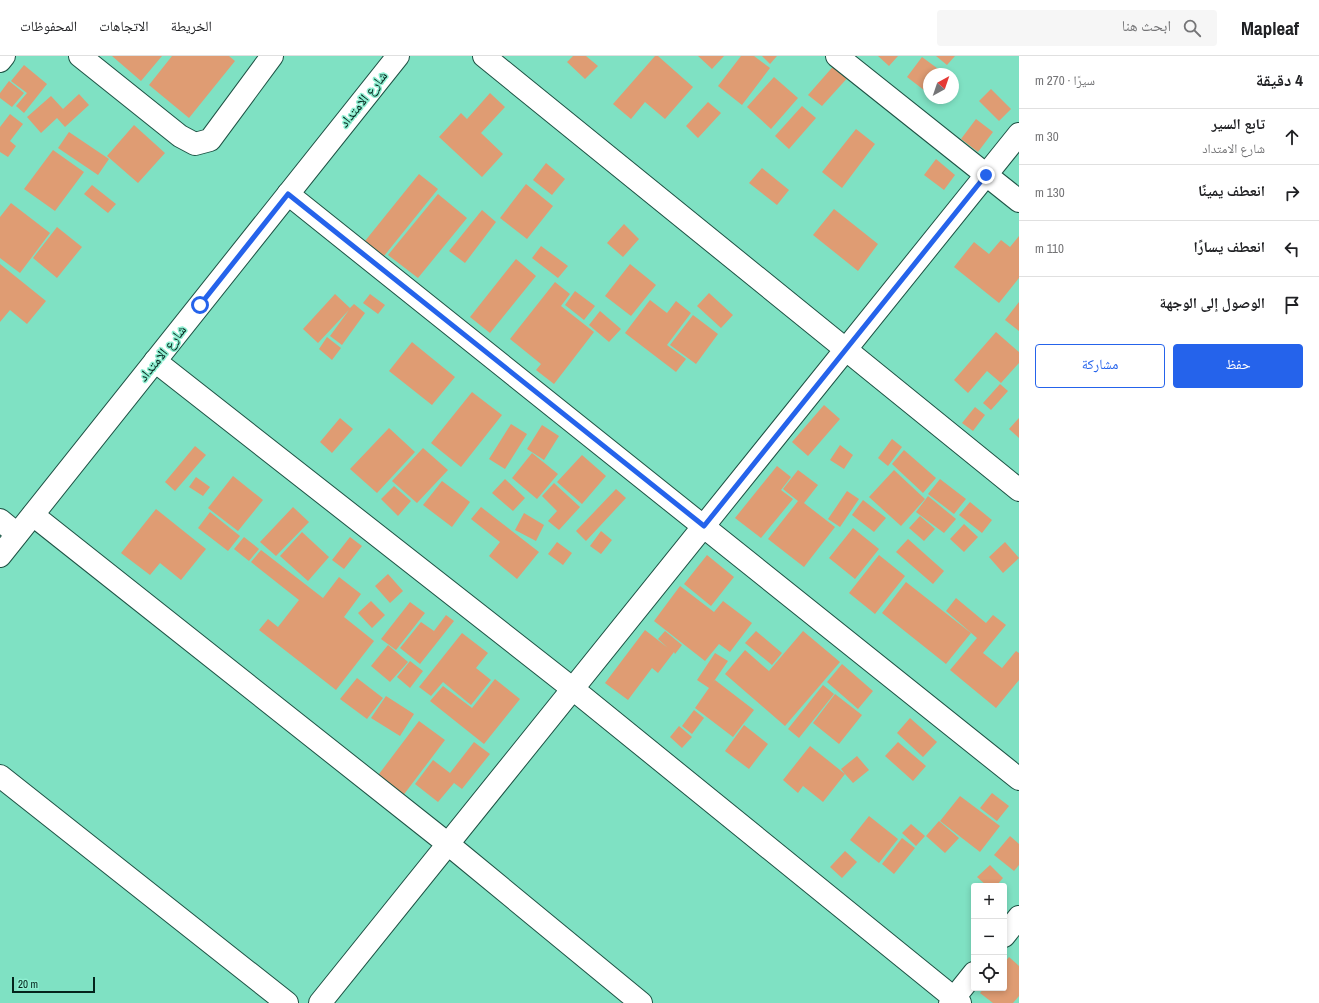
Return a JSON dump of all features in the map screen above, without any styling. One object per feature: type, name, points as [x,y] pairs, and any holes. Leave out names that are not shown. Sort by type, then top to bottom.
[{"type":"street","points":[[0,61],[4,56]]},
{"type":"street","points":[[80,56],[180,136],[195,144],[210,140],[272,56]]},
{"type":"street","name":"شارع الامتداد","points":[[0,556],[398,56]]},
{"type":"street","points":[[484,56],[1019,490]]},
{"type":"street","points":[[837,56],[1019,201]]},
{"type":"street","points":[[320,1003],[1019,134]]},
{"type":"street","points":[[288,194],[1019,779]]},
{"type":"street","points":[[155,361],[573,689],[955,1001],[971,977]]},
{"type":"street","points":[[33,515],[448,844],[641,1003]]},
{"type":"street","points":[[0,520],[17,534]]},
{"type":"street","points":[[0,776],[287,1003]]},
{"type":"street","points":[[1007,932],[1019,917]]},
{"type":"building","points":[[112,56],[162,56],[141,81]]},
{"type":"building","points":[[172,56],[229,56],[235,61],[189,118],[149,85]]},
{"type":"building","points":[[573,56],[586,56],[598,66],[585,79],[567,62]]},
{"type":"building","points":[[655,56],[658,56],[693,87],[665,119],[645,102],[631,119],[613,104]]},
{"type":"building","points":[[698,56],[724,56],[712,69]]},
{"type":"building","points":[[741,56],[754,56],[770,68],[742,105],[718,86]]},
{"type":"building","points":[[762,56],[777,56],[770,64]]},
{"type":"building","points":[[878,56],[898,56],[889,66]]},
{"type":"building","points":[[936,56],[955,56],[947,65]]},
{"type":"building","points":[[922,57],[937,68],[923,68],[923,89],[907,77]]},
{"type":"building","points":[[837,62],[851,74],[822,106],[808,95]]},
{"type":"building","points":[[24,65],[47,84],[24,113],[16,106],[27,93],[11,81]]},
{"type":"building","points":[[774,77],[798,98],[771,129],[747,107]]},
{"type":"building","points":[[9,81],[24,93],[12,107],[0,98],[0,93]]},
{"type":"building","points":[[991,89],[1011,109],[999,121],[979,101]]},
{"type":"building","points":[[490,93],[505,107],[481,133],[503,154],[482,177],[439,137],[461,113],[467,119]]},
{"type":"building","points":[[79,94],[89,105],[65,127],[57,118],[41,133],[27,117],[51,96],[63,109]]},
{"type":"building","points":[[708,102],[721,113],[698,138],[686,126]]},
{"type":"building","points":[[802,106],[816,118],[789,149],[775,136]]},
{"type":"building","points":[[10,114],[23,124],[10,141],[16,146],[8,157],[0,152],[0,127]]},
{"type":"building","points":[[976,119],[993,132],[978,152],[961,139]]},
{"type":"building","points":[[134,125],[165,153],[138,183],[107,156]]},
{"type":"building","points":[[856,129],[875,144],[842,188],[822,172]]},
{"type":"building","points":[[69,132],[109,159],[98,175],[58,148]]},
{"type":"building","points":[[53,150],[84,172],[55,211],[24,189]]},
{"type":"building","points":[[936,159],[955,175],[944,190],[924,175]]},
{"type":"building","points":[[546,163],[565,179],[552,195],[533,180]]},
{"type":"building","points":[[762,168],[789,190],[777,205],[749,183]]},
{"type":"building","points":[[419,174],[438,189],[384,256],[365,241]]},
{"type":"building","points":[[526,184],[553,206],[527,239],[500,218]]},
{"type":"building","points":[[92,185],[116,204],[108,213],[84,194]]},
{"type":"building","points":[[438,194],[467,218],[418,278],[388,255]]},
{"type":"building","points":[[11,203],[50,233],[20,273],[0,258],[0,217]]},
{"type":"building","points":[[834,209],[878,244],[858,271],[813,235]]},
{"type":"building","points":[[482,210],[496,222],[465,263],[449,251]]},
{"type":"building","points":[[624,224],[639,239],[623,257],[607,243]]},
{"type":"building","points":[[57,227],[82,247],[57,278],[33,258]]},
{"type":"building","points":[[1019,236],[1019,278],[999,303],[954,267],[974,242],[989,254],[1001,240],[1010,247]]},
{"type":"building","points":[[541,246],[568,266],[558,278],[532,258]]},
{"type":"building","points":[[516,259],[536,276],[490,333],[470,317]]},
{"type":"building","points":[[0,264],[46,301],[27,324],[10,310],[0,322]]},
{"type":"building","points":[[630,264],[656,285],[631,316],[605,296]]},
{"type":"building","points":[[555,282],[570,294],[561,306],[594,332],[554,384],[536,370],[541,364],[510,339]]},
{"type":"building","points":[[575,291],[595,306],[584,320],[565,305]]},
{"type":"building","points":[[709,293],[733,315],[721,328],[697,306]]},
{"type":"building","points":[[335,294],[350,308],[354,304],[365,313],[342,345],[330,336],[349,310],[318,343],[303,329]]},
{"type":"building","points":[[370,294],[385,305],[378,314],[363,303]]},
{"type":"building","points":[[650,300],[667,313],[676,301],[691,313],[667,345],[686,359],[676,372],[625,333]]},
{"type":"building","points":[[1019,302],[1019,331],[1005,320]]},
{"type":"building","points":[[600,311],[621,329],[609,342],[589,325]]},
{"type":"building","points":[[693,315],[718,334],[696,364],[670,345]]},
{"type":"building","points":[[996,332],[1019,352],[1019,363],[1001,383],[987,371],[968,393],[954,380]]},
{"type":"building","points":[[327,337],[341,348],[332,360],[319,349]]},
{"type":"building","points":[[412,342],[455,377],[432,405],[389,371]]},
{"type":"building","points":[[1000,384],[1008,391],[991,410],[983,403]]},
{"type":"building","points":[[472,392],[502,415],[461,467],[431,443]]},
{"type":"building","points":[[824,405],[840,419],[808,456],[792,442]]},
{"type":"building","points":[[975,407],[985,415],[973,431],[962,423]]},
{"type":"building","points":[[340,418],[353,429],[332,453],[320,442]]},
{"type":"building","points":[[1019,418],[1019,438],[1009,429]]},
{"type":"building","points":[[511,424],[527,434],[505,469],[489,459]]},
{"type":"building","points":[[542,425],[559,436],[544,460],[527,449]]},
{"type":"building","points":[[389,428],[415,452],[377,493],[350,469]]},
{"type":"building","points":[[892,439],[902,447],[888,466],[878,458]]},
{"type":"building","points":[[840,445],[853,455],[844,469],[830,460]]},
{"type":"building","points":[[195,446],[206,455],[175,491],[165,482]]},
{"type":"building","points":[[423,448],[448,470],[417,503],[392,481]]},
{"type":"building","points":[[904,450],[936,478],[923,493],[892,464]]},
{"type":"building","points":[[532,453],[558,474],[537,499],[512,478]]},
{"type":"building","points":[[582,455],[606,476],[582,504],[557,482]]},
{"type":"building","points":[[777,466],[791,477],[781,490],[793,499],[761,538],[735,518]]},
{"type":"building","points":[[798,470],[818,485],[804,503],[835,527],[804,567],[768,539],[798,501],[783,489]]},
{"type":"building","points":[[894,470],[925,499],[901,526],[869,497]]},
{"type":"building","points":[[233,476],[263,500],[238,531],[208,508]]},
{"type":"building","points":[[196,477],[210,487],[203,496],[189,487]]},
{"type":"building","points":[[505,479],[525,498],[513,511],[492,493]]},
{"type":"building","points":[[940,479],[966,499],[954,514],[928,494]]},
{"type":"building","points":[[442,481],[470,502],[452,527],[423,505]]},
{"type":"building","points":[[554,483],[580,507],[559,530],[548,521],[557,511],[542,496]]},
{"type":"building","points":[[394,486],[411,501],[398,516],[381,499]]},
{"type":"building","points":[[616,489],[626,498],[586,541],[576,531]]},
{"type":"building","points":[[847,491],[859,499],[840,527],[828,519]]},
{"type":"building","points":[[928,496],[956,519],[944,533],[916,512]]},
{"type":"building","points":[[863,500],[886,518],[874,532],[852,515]]},
{"type":"building","points":[[970,502],[992,520],[982,533],[959,515]]},
{"type":"building","points":[[293,507],[309,522],[276,556],[260,542]]},
{"type":"building","points":[[481,507],[539,552],[517,579],[489,556],[500,542],[471,519]]},
{"type":"building","points":[[156,509],[206,549],[181,580],[160,563],[150,575],[121,553]]},
{"type":"building","points":[[210,512],[240,536],[228,551],[198,528]]},
{"type":"building","points":[[524,513],[544,525],[536,541],[515,530]]},
{"type":"building","points":[[920,516],[935,529],[924,541],[909,528]]},
{"type":"building","points":[[964,524],[978,537],[964,552],[950,539]]},
{"type":"building","points":[[853,528],[879,549],[855,579],[829,558]]},
{"type":"building","points":[[601,531],[612,540],[601,554],[590,546]]},
{"type":"building","points":[[302,532],[329,557],[308,581],[280,556]]},
{"type":"building","points":[[244,537],[259,549],[249,561],[234,549]]},
{"type":"building","points":[[350,537],[362,546],[344,569],[332,560]]},
{"type":"building","points":[[908,539],[944,571],[933,584],[896,552]]},
{"type":"building","points":[[557,542],[572,553],[563,565],[548,554]]},
{"type":"building","points":[[1005,542],[1019,558],[1003,573],[989,557]]},
{"type":"building","points":[[261,550],[323,598],[339,577],[361,594],[344,617],[374,641],[336,690],[259,630],[268,619],[278,627],[299,600],[251,562]]},
{"type":"building","points":[[707,555],[734,577],[711,606],[684,584]]},
{"type":"building","points":[[879,555],[905,576],[875,614],[849,593]]},
{"type":"building","points":[[388,574],[403,591],[390,603],[375,586]]},
{"type":"building","points":[[906,582],[971,633],[946,664],[882,613]]},
{"type":"building","points":[[680,586],[714,612],[723,601],[752,623],[730,652],[719,644],[705,661],[654,621]]},
{"type":"building","points":[[956,598],[986,623],[993,615],[1006,625],[983,653],[1002,668],[1016,651],[1019,653],[1019,680],[996,708],[950,670],[977,638],[946,611]]},
{"type":"building","points":[[371,601],[385,615],[372,628],[358,613]]},
{"type":"building","points":[[410,602],[425,613],[396,650],[381,639]]},
{"type":"building","points":[[446,615],[454,621],[420,664],[400,648],[421,622],[434,631]]},
{"type":"building","points":[[645,630],[668,648],[658,639],[665,631],[682,645],[675,654],[674,652],[658,673],[652,668],[628,700],[605,683]]},
{"type":"building","points":[[756,631],[782,653],[772,665],[745,643]]},
{"type":"building","points":[[803,631],[840,662],[785,726],[725,674],[745,650],[769,671]]},
{"type":"building","points":[[462,633],[488,653],[476,668],[491,680],[471,705],[443,682],[431,696],[419,687]]},
{"type":"building","points":[[388,645],[408,662],[390,682],[371,666]]},
{"type":"building","points":[[715,653],[728,661],[712,684],[715,680],[754,710],[733,737],[695,708],[709,688],[697,680]]},
{"type":"building","points":[[410,661],[423,671],[410,688],[397,677]]},
{"type":"building","points":[[842,664],[873,691],[858,709],[827,682]]},
{"type":"building","points":[[357,678],[383,698],[367,719],[340,699]]},
{"type":"building","points":[[495,679],[520,699],[484,744],[430,701],[443,686],[472,708]]},
{"type":"building","points":[[823,685],[834,694],[799,738],[788,729]]},
{"type":"building","points":[[835,694],[862,715],[839,744],[813,723]]},
{"type":"building","points":[[386,696],[414,714],[400,736],[371,718]]},
{"type":"building","points":[[694,710],[704,718],[692,734],[682,726]]},
{"type":"building","points":[[910,718],[937,742],[923,757],[897,733]]},
{"type":"building","points":[[419,721],[445,740],[402,797],[376,778]]},
{"type":"building","points":[[744,725],[768,744],[749,769],[725,751]]},
{"type":"building","points":[[679,726],[692,737],[682,748],[670,737]]},
{"type":"building","points":[[474,742],[490,754],[462,789],[454,783],[438,802],[415,784],[433,760],[450,773]]},
{"type":"building","points":[[898,742],[926,766],[913,781],[885,756]]},
{"type":"building","points":[[810,746],[845,774],[823,802],[803,786],[798,793],[783,780]]},
{"type":"building","points":[[857,756],[869,770],[853,783],[841,769]]},
{"type":"building","points":[[992,793],[1009,806],[997,821],[980,808]]},
{"type":"building","points":[[960,796],[1000,826],[980,852],[940,821]]},
{"type":"building","points":[[869,816],[898,839],[879,863],[850,840]]},
{"type":"building","points":[[939,821],[959,838],[945,853],[926,836]]},
{"type":"building","points":[[911,824],[925,836],[916,846],[902,833]]},
{"type":"building","points":[[1010,836],[1019,844],[1019,865],[1014,871],[994,855]]},
{"type":"building","points":[[902,838],[915,848],[894,874],[882,864]]},
{"type":"building","points":[[845,851],[857,862],[842,878],[830,867]]},
{"type":"building","points":[[990,865],[1003,878],[999,883],[984,883],[977,877]]},
{"type":"building","points":[[1009,957],[1019,966],[1019,996],[1013,1003],[993,1003],[980,993],[982,991],[1007,991],[1007,959]]},
{"type":"route","points":[[200,305],[288,194],[704,526],[986,175]]}]
